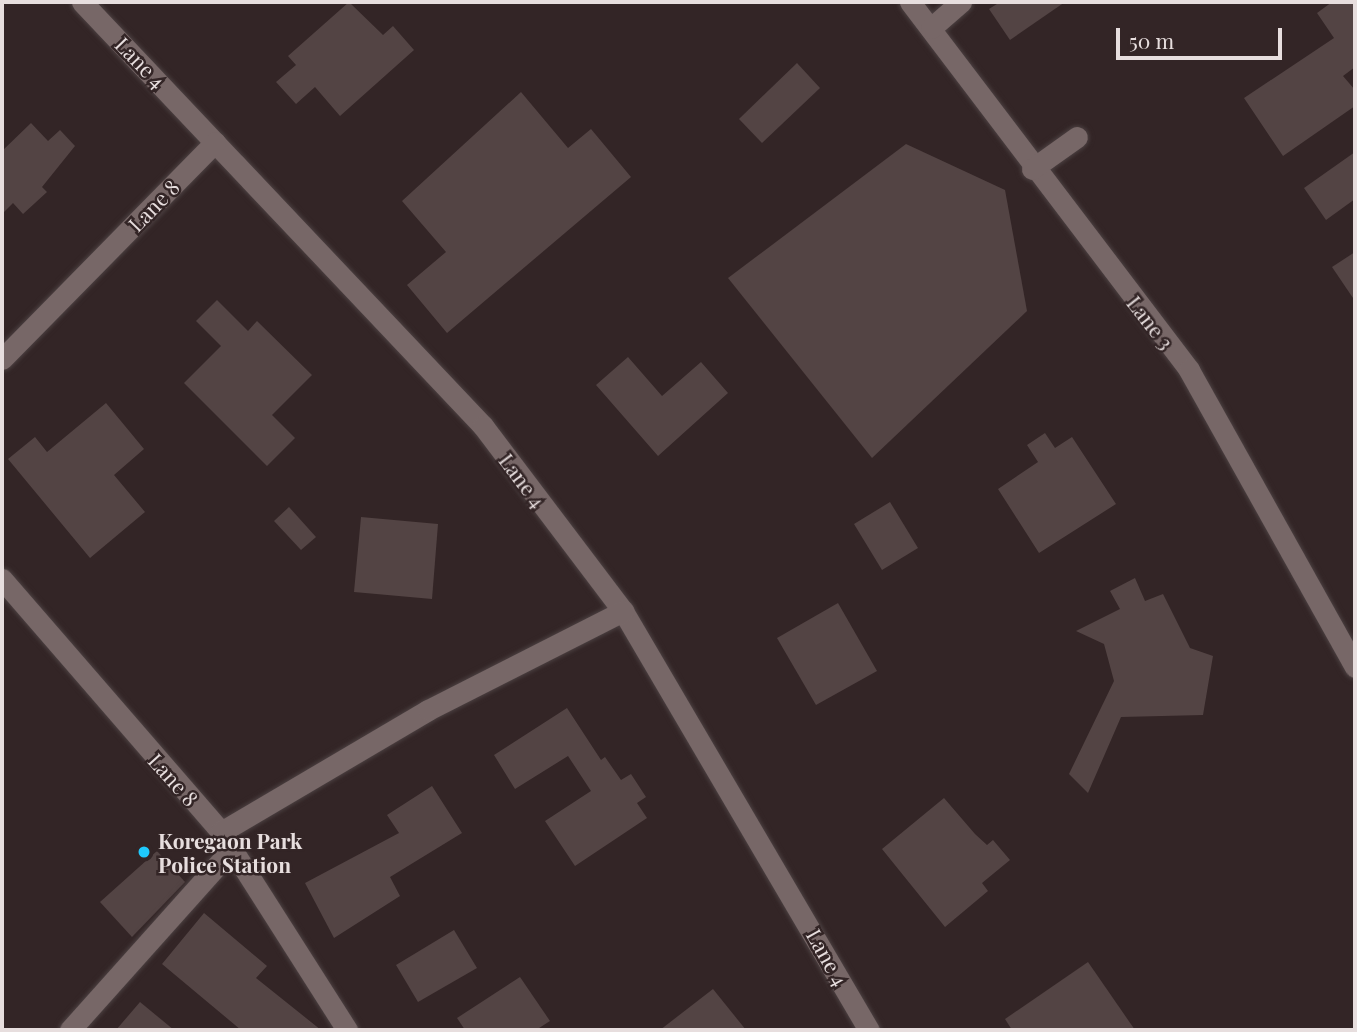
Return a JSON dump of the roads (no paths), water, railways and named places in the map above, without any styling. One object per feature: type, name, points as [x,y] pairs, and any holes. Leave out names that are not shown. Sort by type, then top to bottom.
[{"type":"street","name":"Lane 4","points":[[82,2],[483,426],[622,611],[869,1030]]},
{"type":"street","name":"Lane 3","points":[[910,2],[932,28],[1032,169],[1189,370],[1355,667]]},
{"type":"street","points":[[932,28],[961,2]]},
{"type":"street","points":[[1032,169],[1077,137]]},
{"type":"street","name":"Lane 8","points":[[2,359],[215,142]]},
{"type":"street","name":"Lane 8","points":[[2,579],[226,841],[347,1030]]},
{"type":"street","points":[[70,1030],[226,841],[428,710],[622,611]]},
{"type":"place","name":"Koregaon Park Police Station","points":[[144,852]]}]
